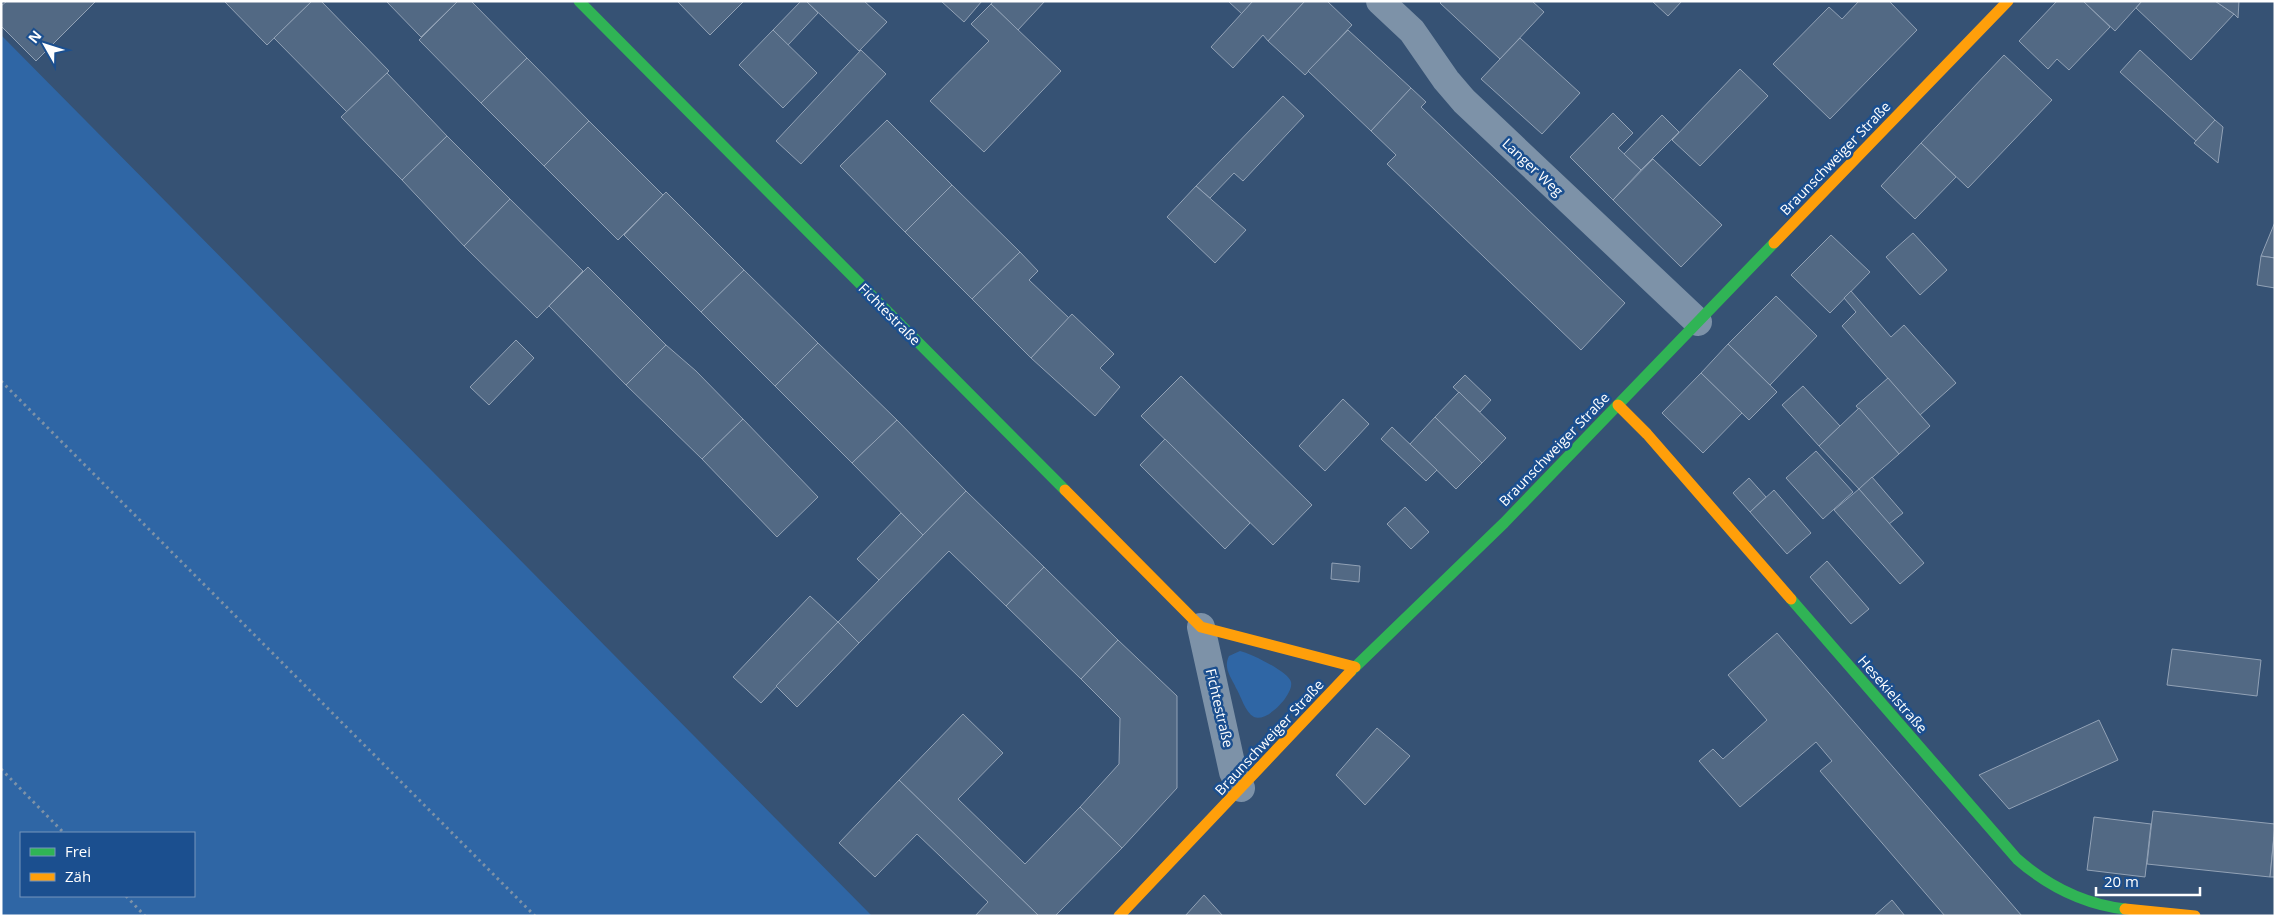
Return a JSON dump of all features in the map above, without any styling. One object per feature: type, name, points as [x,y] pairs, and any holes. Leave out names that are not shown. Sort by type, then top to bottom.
[{"type":"street","name":"Fichtestraße","points":[[579,1],[1201,627],[1233,772],[1241,788]]},
{"type":"street","name":"Langer Weg","points":[[1380,1],[1412,31],[1446,80],[1464,101],[1698,322]]},
{"type":"street","name":"Braunschweiger Straße","points":[[1119,916],[1355,667],[1504,523],[2008,1]]},
{"type":"street","name":"Hesekielstraße","points":[[1618,405],[1648,434],[2017,859],[2043,881],[2071,897],[2117,912],[2195,916]]},
{"type":"street","points":[[1201,627],[1355,667]]},
{"type":"path","points":[[1,381],[535,916]]},
{"type":"path","points":[[1,769],[63,832]]},
{"type":"path","points":[[127,897],[145,916]]},
{"type":"shaded area","points":[[1,35],[872,916],[1,916]]},
{"type":"shaded area","points":[[1240,651],[1277,668],[1291,682],[1291,687],[1284,700],[1266,716],[1259,718],[1251,715],[1228,672],[1227,660],[1229,656]]},
{"type":"building","points":[[7,1],[96,1],[36,61],[1,26],[1,6]]},
{"type":"building","points":[[224,1],[312,1],[267,45]]},
{"type":"building","points":[[312,1],[321,1],[389,71],[347,112],[274,38]]},
{"type":"building","points":[[386,1],[458,1],[421,37]]},
{"type":"building","points":[[458,1],[471,1],[527,58],[481,103],[419,40]]},
{"type":"building","points":[[677,1],[744,1],[710,35]]},
{"type":"building","points":[[801,1],[806,1],[818,13],[788,45],[773,30]]},
{"type":"building","points":[[806,1],[864,1],[887,22],[859,51]]},
{"type":"building","points":[[941,1],[982,1],[964,22]]},
{"type":"building","points":[[993,1],[1045,1],[1018,30],[991,4]]},
{"type":"building","points":[[1228,1],[1253,1],[1242,14]]},
{"type":"building","points":[[1253,1],[1305,1],[1268,41],[1263,35],[1233,68],[1211,47]]},
{"type":"building","points":[[1305,1],[1327,1],[1352,25],[1305,75],[1268,41]]},
{"type":"building","points":[[1442,1],[1532,1],[1544,12],[1500,59],[1440,3]]},
{"type":"building","points":[[1652,1],[1682,1],[1668,16]]},
{"type":"building","points":[[1859,1],[1889,1],[1917,30],[1830,119],[1773,64],[1829,7],[1842,19]]},
{"type":"building","points":[[2057,1],[2083,1],[2110,27],[2069,70],[2057,59],[2048,69],[2019,41]]},
{"type":"building","points":[[2083,1],[2142,1],[2115,31]]},
{"type":"building","points":[[2142,1],[2215,1],[2234,14],[2191,60],[2136,8]]},
{"type":"building","points":[[2215,1],[2239,1],[2238,18],[2234,14]]},
{"type":"building","points":[[991,4],[1061,71],[984,152],[930,101],[989,41],[971,24]]},
{"type":"building","points":[[773,30],[817,73],[783,108],[739,65]]},
{"type":"building","points":[[1348,30],[1411,88],[1371,131],[1308,71]]},
{"type":"building","points":[[1520,38],[1580,93],[1542,134],[1481,79]]},
{"type":"building","points":[[861,50],[886,74],[801,164],[776,141]]},
{"type":"building","points":[[2140,50],[2215,120],[2196,141],[2120,72]]},
{"type":"building","points":[[2004,55],[2052,100],[1968,188],[1921,143]]},
{"type":"building","points":[[527,58],[589,121],[544,166],[481,103]]},
{"type":"building","points":[[1740,69],[1768,96],[1700,166],[1672,140]]},
{"type":"building","points":[[387,73],[447,136],[402,180],[341,117]]},
{"type":"building","points":[[1411,88],[1426,102],[1421,107],[1625,303],[1581,350],[1387,164],[1396,155],[1371,131]]},
{"type":"building","points":[[1283,96],[1304,116],[1243,181],[1234,173],[1210,198],[1196,186]]},
{"type":"building","points":[[1613,113],[1633,133],[1618,148],[1641,170],[1613,200],[1570,157]]},
{"type":"building","points":[[1662,115],[1679,132],[1641,170],[1624,154]]},
{"type":"building","points":[[887,120],[952,185],[905,232],[840,166]]},
{"type":"building","points":[[2215,120],[2223,127],[2218,163],[2194,143]]},
{"type":"building","points":[[589,121],[663,195],[618,240],[544,166]]},
{"type":"building","points":[[447,136],[510,199],[464,246],[402,180]]},
{"type":"building","points":[[1921,143],[1956,177],[1915,219],[1881,186]]},
{"type":"building","points":[[1653,159],[1722,225],[1681,267],[1613,200]]},
{"type":"building","points":[[952,185],[1020,252],[972,299],[905,232]]},
{"type":"building","points":[[1196,186],[1246,230],[1215,263],[1167,217]]},
{"type":"building","points":[[666,192],[744,270],[701,312],[624,235]]},
{"type":"building","points":[[510,199],[583,271],[537,318],[464,246]]},
{"type":"building","points":[[2275,222],[2275,258],[2261,256]]},
{"type":"building","points":[[1913,233],[1947,270],[1920,295],[1886,257]]},
{"type":"building","points":[[1831,235],[1870,272],[1830,313],[1791,275]]},
{"type":"building","points":[[1020,252],[1038,271],[1029,280],[1069,318],[1031,358],[972,299]]},
{"type":"building","points":[[2261,256],[2275,258],[2275,288],[2257,285]]},
{"type":"building","points":[[588,267],[666,345],[626,385],[549,306]]},
{"type":"building","points":[[744,270],[818,343],[775,386],[701,312]]},
{"type":"building","points":[[1851,291],[1891,337],[1904,325],[1956,383],[1920,415],[1842,326],[1856,312],[1844,298]]},
{"type":"building","points":[[1776,296],[1817,336],[1770,385],[1728,344]]},
{"type":"building","points":[[1072,314],[1114,354],[1100,368],[1120,387],[1095,416],[1031,358]]},
{"type":"building","points":[[516,340],[534,358],[489,405],[470,387]]},
{"type":"building","points":[[818,343],[897,420],[852,463],[775,386]]},
{"type":"building","points":[[1728,344],[1777,392],[1749,420],[1701,373]]},
{"type":"building","points":[[666,345],[696,371],[743,419],[702,459],[626,385]]},
{"type":"building","points":[[1701,373],[1742,413],[1703,453],[1662,413]]},
{"type":"building","points":[[1465,375],[1491,400],[1480,412],[1453,387]]},
{"type":"building","points":[[1181,376],[1312,505],[1273,545],[1141,416]]},
{"type":"building","points":[[1888,378],[1930,426],[1899,454],[1856,406]]},
{"type":"building","points":[[1803,386],[1840,426],[1819,446],[1782,405]]},
{"type":"building","points":[[1459,392],[1506,438],[1482,463],[1435,417]]},
{"type":"building","points":[[1343,399],[1369,424],[1325,471],[1299,446]]},
{"type":"building","points":[[1859,408],[1899,454],[1859,489],[1819,446]]},
{"type":"building","points":[[1435,417],[1482,463],[1456,489],[1410,444]]},
{"type":"building","points":[[743,419],[818,497],[777,537],[702,459]]},
{"type":"building","points":[[897,420],[966,491],[923,535],[852,463]]},
{"type":"building","points":[[1392,427],[1437,470],[1426,481],[1381,439]]},
{"type":"building","points":[[1165,439],[1250,523],[1225,549],[1140,465]]},
{"type":"building","points":[[1816,451],[1853,492],[1823,519],[1786,478]]},
{"type":"building","points":[[1872,477],[1903,513],[1889,524],[1859,489]]},
{"type":"building","points":[[1749,478],[1766,497],[1750,512],[1733,493]]},
{"type":"building","points":[[1859,489],[1924,563],[1900,584],[1834,510]]},
{"type":"building","points":[[1774,490],[1811,533],[1787,554],[1750,512]]},
{"type":"building","points":[[966,491],[1044,567],[1006,606],[949,551],[859,643],[838,622]]},
{"type":"building","points":[[1405,507],[1429,532],[1411,549],[1387,524]]},
{"type":"building","points":[[901,513],[923,535],[879,580],[857,559]]},
{"type":"building","points":[[1827,561],[1869,609],[1851,624],[1810,577]]},
{"type":"building","points":[[1332,563],[1360,566],[1359,582],[1331,579]]},
{"type":"building","points":[[1044,567],[1118,640],[1081,679],[1006,606]]},
{"type":"building","points":[[810,596],[838,622],[761,703],[733,677]]},
{"type":"building","points":[[838,622],[859,643],[797,707],[776,686]]},
{"type":"building","points":[[1777,633],[2022,916],[1945,916],[1820,771],[1832,761],[1816,742],[1740,807],[1699,761],[1713,749],[1723,759],[1767,720],[1728,675]]},
{"type":"building","points":[[1118,640],[1177,696],[1177,788],[1122,848],[1080,807],[1119,764],[1120,718],[1081,679]]},
{"type":"building","points":[[2172,649],[2261,660],[2257,696],[2167,685]]},
{"type":"building","points":[[963,714],[1003,753],[958,799],[1025,864],[1080,807],[1122,848],[1055,916],[1039,916],[899,780]]},
{"type":"building","points":[[2099,720],[2118,760],[2009,809],[1979,775]]},
{"type":"building","points":[[1377,728],[1410,756],[1365,805],[1336,775]]},
{"type":"building","points":[[899,780],[1039,916],[975,916],[988,902],[917,834],[875,877],[839,843]]},
{"type":"building","points":[[2153,811],[2275,824],[2270,877],[2147,864]]},
{"type":"building","points":[[2094,817],[2151,824],[2145,877],[2087,870]]},
{"type":"building","points":[[2274,837],[2275,877],[2270,877]]},
{"type":"building","points":[[1204,895],[1223,916],[1185,916]]},
{"type":"building","points":[[1892,900],[1905,916],[1874,916]]},
{"type":"traffic: fast","points":[[579,1],[1065,490]]},
{"type":"traffic: fast","points":[[1351,671],[1504,523],[1774,243]]},
{"type":"traffic: fast","points":[[1791,599],[2017,859],[2041,878],[2067,893],[2095,903],[2125,909]]},
{"type":"traffic: slow","points":[[1774,243],[2008,1]]},
{"type":"traffic: slow","points":[[1618,405],[1647,434],[1791,599]]},
{"type":"traffic: slow","points":[[1065,490],[1201,627],[1355,667]]},
{"type":"traffic: slow","points":[[1119,916],[1351,671]]},
{"type":"traffic: slow","points":[[2125,909],[2195,916]]}]
